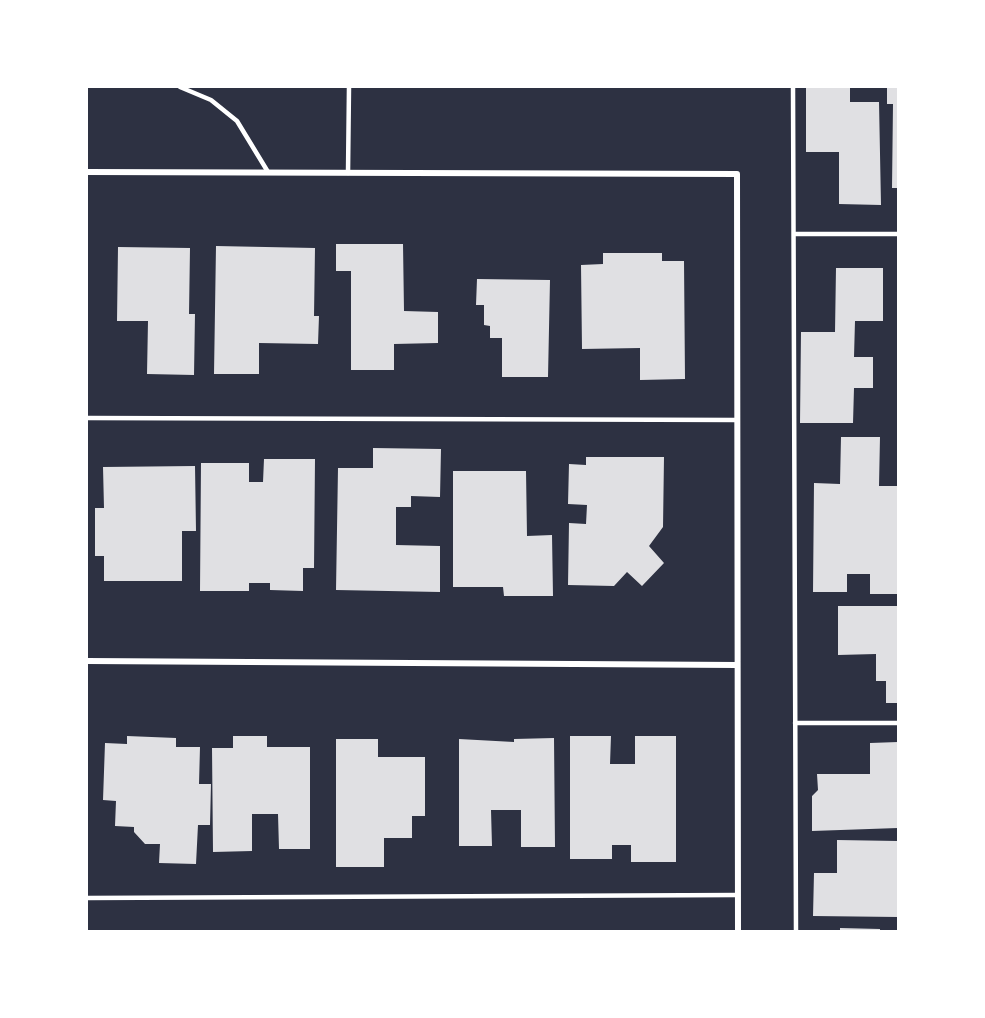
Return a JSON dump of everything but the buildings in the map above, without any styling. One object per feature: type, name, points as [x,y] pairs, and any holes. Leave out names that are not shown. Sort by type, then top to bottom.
[{"type":"street","points":[[87,172],[737,174],[738,931]]},
{"type":"street","points":[[87,661],[737,665]]},
{"type":"lane","points":[[180,87],[211,100],[237,122],[268,172]]},
{"type":"lane","points":[[348,172],[349,87]]},
{"type":"lane","points":[[794,87],[796,931]]},
{"type":"lane","points":[[794,234],[898,234]]},
{"type":"lane","points":[[87,418],[737,420]]},
{"type":"lane","points":[[795,723],[898,723]]},
{"type":"lane","points":[[87,898],[738,895]]}]
